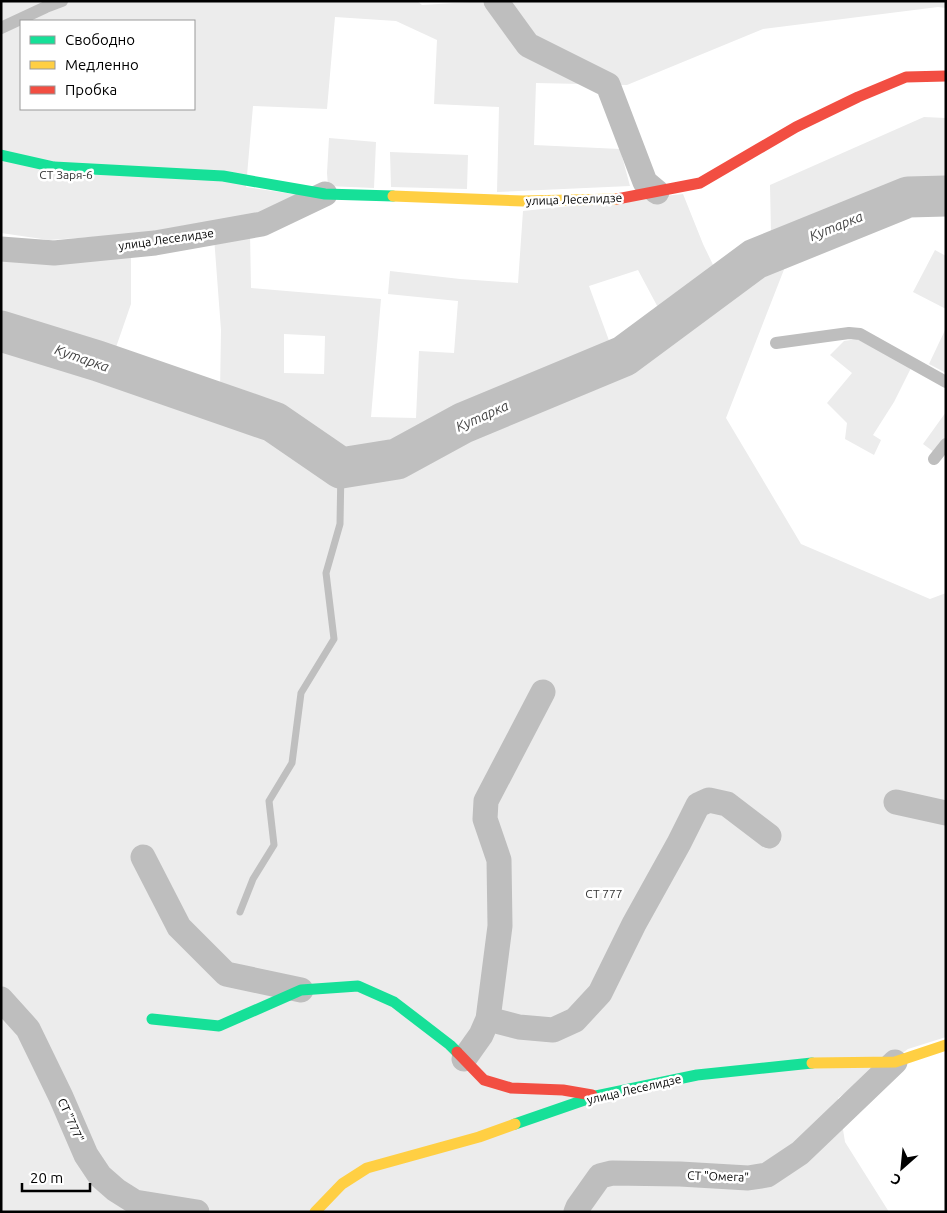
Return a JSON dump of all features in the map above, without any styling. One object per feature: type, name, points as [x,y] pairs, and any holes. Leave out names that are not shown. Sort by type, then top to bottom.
[{"type":"street","points":[[496,1],[528,45],[608,84],[645,182],[657,192]]},
{"type":"street","name":"улица Леселидзе","points":[[1,155],[54,167],[223,176],[324,194],[523,201],[620,199],[700,184],[796,127],[858,97],[906,77],[946,76]]},
{"type":"street","name":"улица Леселидзе","points":[[1,249],[54,253],[155,243],[262,224],[324,194]]},
{"type":"street","points":[[464,1060],[481,1035],[488,1019],[500,926],[499,860],[485,819],[486,801],[543,692]]},
{"type":"street","points":[[488,1019],[519,1027],[553,1030],[574,1020],[600,993],[634,924],[698,805],[709,800],[728,804],[768,836]]},
{"type":"street","points":[[896,802],[946,813]]},
{"type":"street","points":[[143,857],[179,927],[226,974],[301,990],[358,986],[394,1002],[450,1045],[484,1080],[511,1088],[563,1090],[596,1096]]},
{"type":"street","points":[[152,1018],[219,1026],[301,990]]},
{"type":"street","name":"СТ \"777\"","points":[[1,1000],[28,1028],[86,1155],[100,1176],[116,1190],[135,1202],[197,1212]]},
{"type":"street","name":"улица Леселидзе","points":[[315,1212],[342,1184],[367,1168],[479,1137],[596,1096],[697,1075],[808,1062],[896,1062],[946,1046]]},
{"type":"street","name":"СТ \"Омега\"","points":[[576,1212],[600,1176],[612,1173],[748,1178],[768,1175],[800,1153],[896,1062]]},
{"type":"lane","points":[[1,28],[62,1]]},
{"type":"lane","points":[[776,343],[860,334],[946,382]]},
{"type":"lane","points":[[934,460],[946,444]]},
{"type":"green space","name":"СТ Заря-6","points":[[1,1],[417,1],[422,5],[472,1],[946,1],[946,8],[938,7],[763,29],[627,85],[536,83],[534,145],[620,149],[630,186],[497,192],[499,107],[434,104],[437,40],[396,21],[335,17],[327,109],[253,106],[246,187],[300,195],[262,218],[149,233],[49,240],[1,233]]},
{"type":"green space","points":[[924,117],[946,118],[946,182],[888,185],[771,233],[770,185]]},
{"type":"green space","points":[[329,138],[376,142],[374,188],[328,186]]},
{"type":"green space","points":[[390,152],[468,155],[467,189],[391,187]]},
{"type":"green space","name":"СТ 777","points":[[683,194],[716,271],[662,315],[638,270],[589,286],[611,346],[633,340],[661,346],[767,266],[785,267],[726,418],[801,544],[930,599],[946,593],[946,1037],[908,1049],[838,1098],[845,1142],[889,1212],[1,1212],[1,257],[131,254],[131,304],[114,353],[220,393],[221,330],[214,237],[250,232],[251,288],[381,299],[371,417],[416,418],[419,351],[454,353],[458,301],[388,294],[390,271],[518,283],[523,211]],"holes":[[[284,334],[325,336],[324,374],[284,373]]]},
{"type":"green space","points":[[935,250],[946,256],[946,309],[913,292]]},
{"type":"green space","points":[[946,328],[946,373],[929,364]]},
{"type":"green space","points":[[857,339],[911,368],[894,402],[873,435],[881,440],[874,455],[845,439],[847,423],[827,403],[852,373],[830,355],[844,341]]},
{"type":"green space","points":[[946,412],[946,437],[934,452],[923,444]]},
{"type":"waterway","name":"Кутарка","points":[[1,331],[98,361],[274,422],[341,468],[397,459],[463,423],[624,356],[755,259],[908,197],[946,196]]},
{"type":"waterway","points":[[240,912],[253,879],[274,845],[269,801],[292,763],[301,693],[334,639],[326,573],[340,524],[341,468]]},
{"type":"traffic: fast","points":[[1,155],[54,167],[223,176],[325,194],[393,196]]},
{"type":"traffic: fast","points":[[152,1019],[219,1026],[301,990],[358,986],[394,1002],[457,1052]]},
{"type":"traffic: fast","points":[[515,1124],[596,1096],[697,1075],[812,1063]]},
{"type":"traffic: slow","points":[[393,196],[523,201],[617,199]]},
{"type":"traffic: slow","points":[[812,1063],[895,1062],[946,1045]]},
{"type":"traffic: slow","points":[[315,1212],[342,1184],[367,1168],[479,1137],[515,1124]]},
{"type":"traffic: jam","points":[[617,199],[700,183],[796,127],[858,97],[906,77],[946,76]]},
{"type":"traffic: jam","points":[[457,1052],[484,1080],[511,1088],[563,1090],[592,1095]]}]
